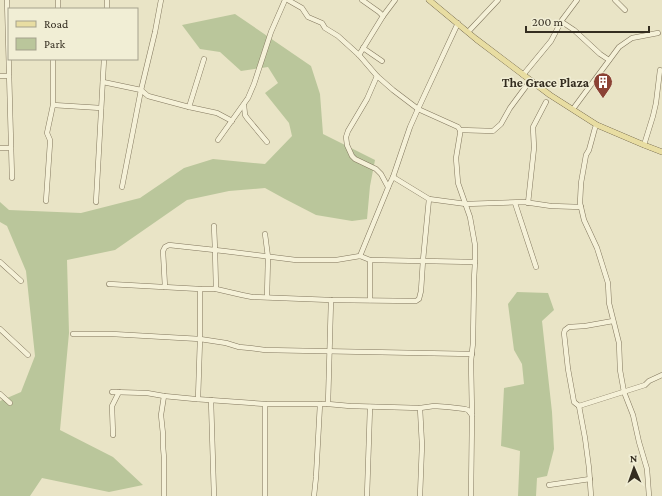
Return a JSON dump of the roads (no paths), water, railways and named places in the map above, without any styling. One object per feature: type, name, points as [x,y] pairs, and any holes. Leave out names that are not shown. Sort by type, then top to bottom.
[{"type":"main road","points":[[429,0],[530,81],[550,95],[597,125],[662,152]]},
{"type":"street","points":[[7,0],[8,50]]},
{"type":"street","points":[[122,187],[141,90],[161,0]]},
{"type":"street","points":[[218,140],[244,105],[254,84],[270,32],[286,0],[302,8],[308,17],[322,23],[325,28],[338,36],[359,55],[377,76],[418,109],[458,127],[460,130],[493,131],[501,124],[510,108],[530,81]]},
{"type":"street","points":[[362,0],[383,16]]},
{"type":"street","points":[[359,55],[383,16],[395,0]]},
{"type":"street","points":[[468,32],[498,0]]},
{"type":"street","points":[[523,75],[551,41],[577,0]]},
{"type":"street","points":[[615,0],[625,10]]},
{"type":"street","points":[[562,22],[574,30],[600,54],[609,60]]},
{"type":"street","points":[[0,23],[7,23]]},
{"type":"street","points":[[360,256],[393,177],[410,126],[458,23]]},
{"type":"street","points":[[572,109],[619,47],[632,38],[658,33]]},
{"type":"street","points":[[363,48],[382,61]]},
{"type":"street","points":[[189,107],[204,59]]},
{"type":"street","points":[[8,60],[12,178]]},
{"type":"street","points":[[46,201],[50,143],[47,133],[53,105],[53,60]]},
{"type":"street","points":[[96,202],[104,60]]},
{"type":"street","points":[[644,145],[656,103],[660,70]]},
{"type":"street","points":[[0,76],[9,76]]},
{"type":"street","points":[[377,76],[367,99],[346,137],[347,145],[352,156],[355,159],[376,169],[382,174],[388,187]]},
{"type":"street","points":[[103,82],[141,90],[148,96],[217,113],[232,121]]},
{"type":"street","points":[[528,203],[534,148],[533,126],[546,102]]},
{"type":"street","points":[[53,105],[101,108]]},
{"type":"street","points":[[244,105],[245,115],[267,142]]},
{"type":"street","points":[[597,125],[586,155],[581,183],[580,203],[584,220],[598,248],[608,283],[609,303],[619,343],[620,370],[624,392],[633,415],[647,469],[649,496]]},
{"type":"street","points":[[460,130],[456,158],[458,183],[466,204],[475,245],[472,354],[471,496]]},
{"type":"street","points":[[0,148],[11,148]]},
{"type":"street","points":[[393,177],[429,199],[466,204],[528,203],[551,206],[581,207]]},
{"type":"street","points":[[109,284],[216,289],[242,295],[267,297],[331,300],[416,301],[419,299],[421,291],[429,199]]},
{"type":"street","points":[[515,203],[536,267]]},
{"type":"street","points":[[214,226],[216,250],[216,289]]},
{"type":"street","points":[[265,234],[268,257],[267,297]]},
{"type":"street","points":[[165,287],[163,251],[165,246],[169,245],[296,260],[336,260],[360,256],[370,260],[475,262]]},
{"type":"street","points":[[370,260],[370,300]]},
{"type":"street","points":[[0,262],[21,280]]},
{"type":"street","points":[[198,399],[200,289]]},
{"type":"street","points":[[328,404],[331,300]]},
{"type":"street","points":[[591,496],[585,438],[579,406],[574,402],[568,369],[564,333],[569,327],[613,321]]},
{"type":"street","points":[[0,329],[28,355]]},
{"type":"street","points":[[73,334],[112,334],[200,339],[226,343],[239,347],[265,350],[472,354]]},
{"type":"street","points":[[579,406],[646,385],[649,381],[662,375]]},
{"type":"street","points":[[112,392],[147,393],[164,396],[265,404],[328,404],[420,408],[434,406],[465,409],[472,415]]},
{"type":"street","points":[[113,435],[112,406],[119,392]]},
{"type":"street","points":[[0,394],[10,403]]},
{"type":"street","points":[[164,396],[161,415],[164,458],[164,496]]},
{"type":"street","points":[[211,400],[214,496]]},
{"type":"street","points":[[265,404],[265,496]]},
{"type":"street","points":[[314,496],[320,404]]},
{"type":"street","points":[[367,496],[370,407]]},
{"type":"street","points":[[420,408],[422,445],[420,496]]},
{"type":"street","points":[[549,485],[590,479]]},
{"type":"place","name":"The Grace Plaza","points":[[603,99]]}]
